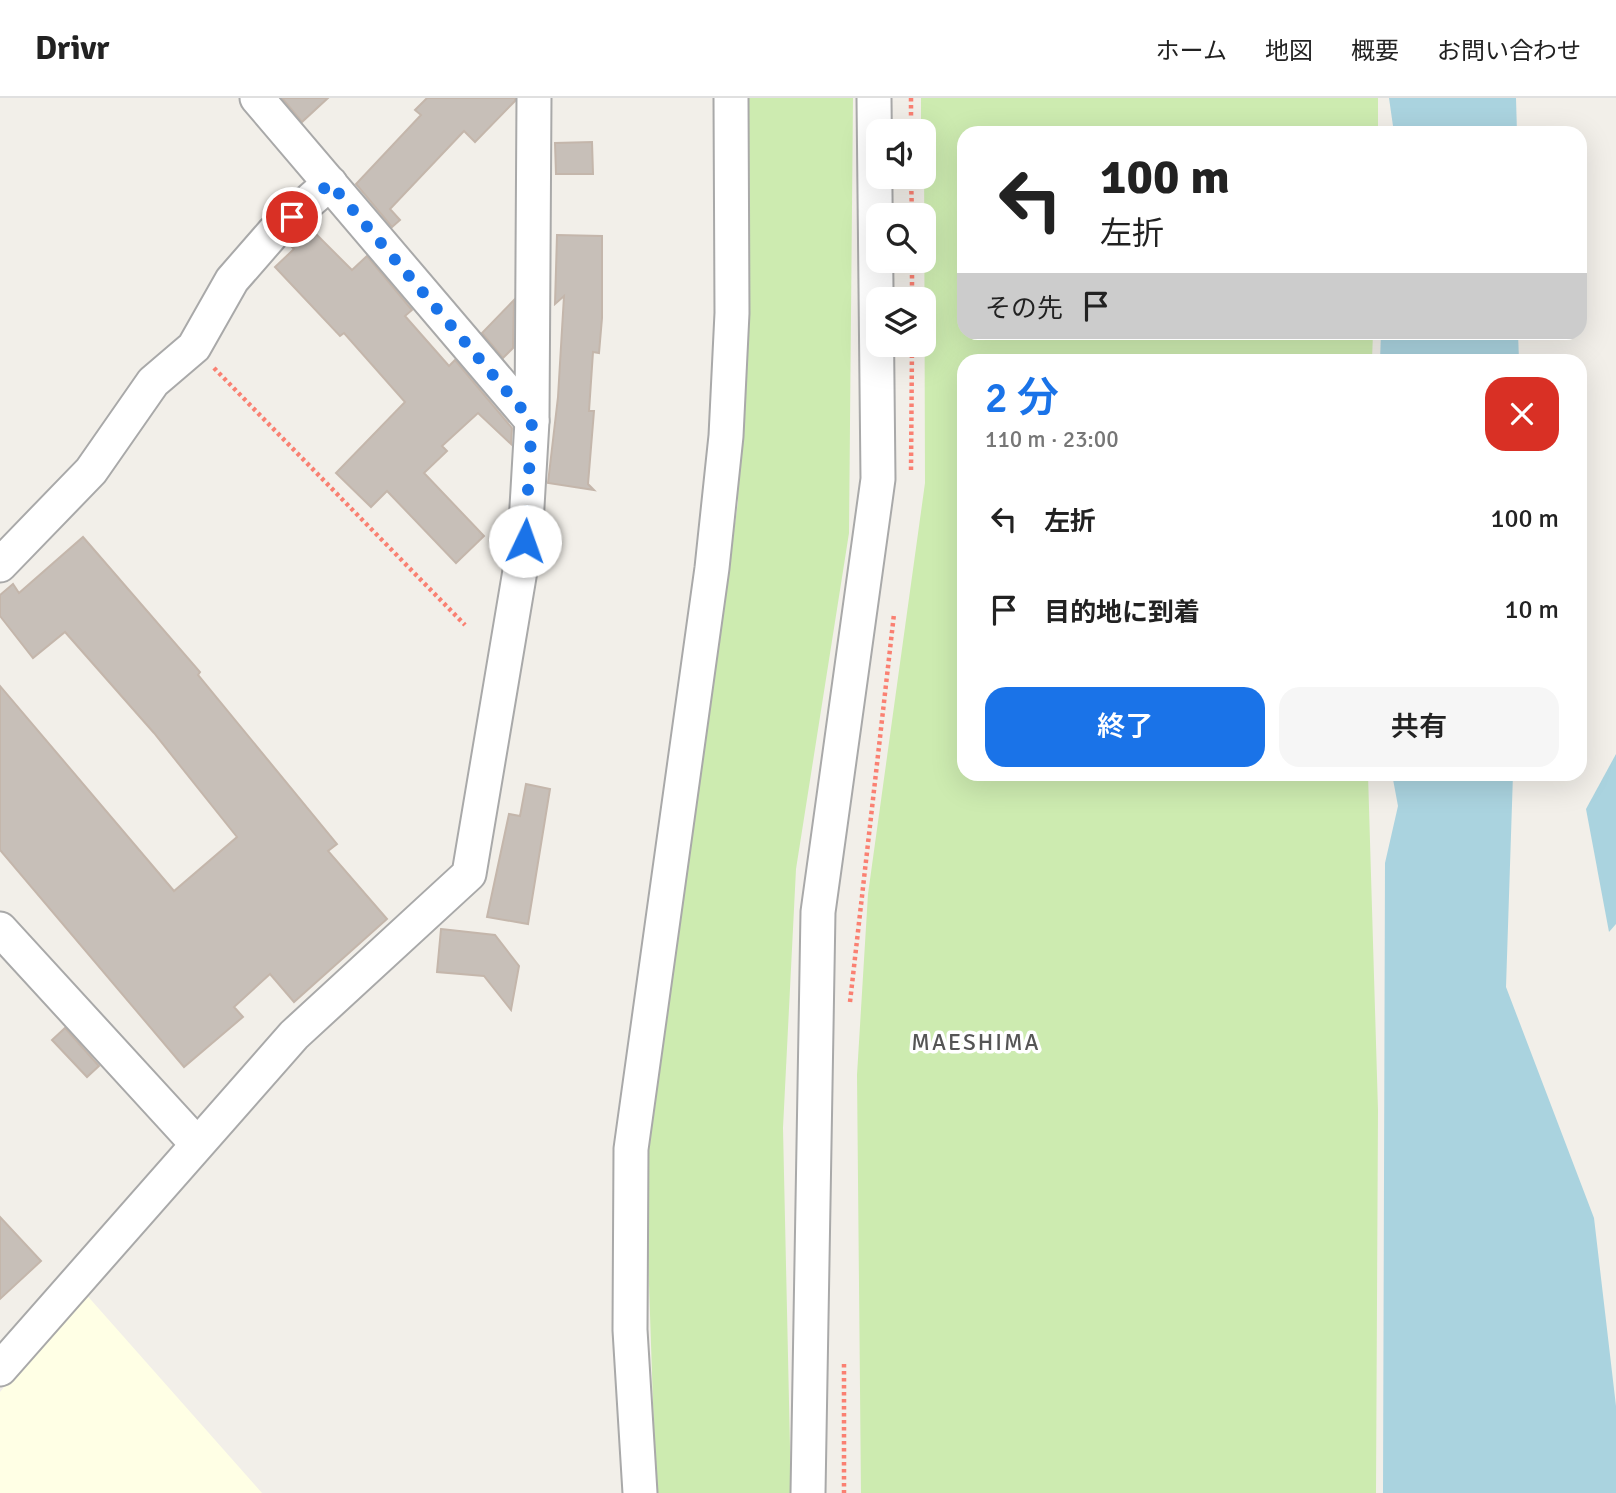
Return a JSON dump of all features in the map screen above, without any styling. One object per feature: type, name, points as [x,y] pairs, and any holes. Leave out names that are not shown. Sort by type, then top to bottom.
[{"type":"street","points":[[257,98],[532,421]]},
{"type":"street","points":[[0,1369],[294,1035],[469,874],[525,541],[532,421],[534,98]]},
{"type":"street","points":[[640,1493],[630,1330],[631,1149],[712,568],[726,436],[732,313],[731,98]]},
{"type":"street","points":[[808,1493],[818,912],[878,479],[874,98]]},
{"type":"street","points":[[0,565],[91,471],[153,382],[194,347],[232,280],[273,233],[330,183]]},
{"type":"street","points":[[0,929],[197,1144]]},
{"type":"path","points":[[911,98],[911,119]]},
{"type":"path","points":[[194,347],[465,625]]},
{"type":"path","points":[[910,477],[912,357]]},
{"type":"path","points":[[849,1010],[895,600]]},
{"type":"path","points":[[844,1355],[844,1493]]},
{"type":"shaded area","points":[[84,1292],[262,1493],[0,1493],[0,1392]]},
{"type":"green space","points":[[743,98],[853,98],[849,533],[796,869],[783,1128],[791,1493],[656,1493],[645,1165],[738,502]]},
{"type":"green space","points":[[921,98],[1378,98],[1378,126],[957,126],[957,340],[1373,340],[1372,354],[957,354],[957,781],[1368,781],[1378,1110],[1376,1493],[861,1493],[857,1075],[868,894],[925,483],[925,357],[936,357],[936,287],[924,287],[924,273],[936,273],[936,203],[924,203],[924,189],[936,189],[936,119],[921,119]]},
{"type":"water","points":[[1389,98],[1516,98],[1517,126],[1393,126]]},
{"type":"water","points":[[1381,340],[1518,340],[1519,354],[1380,354]]},
{"type":"water","points":[[1616,754],[1616,924],[1609,932],[1586,809]]},
{"type":"water","points":[[1393,781],[1513,781],[1506,987],[1594,1218],[1616,1406],[1616,1493],[1383,1493],[1385,863],[1398,806]]},
{"type":"building","points":[[282,98],[328,98],[302,122]]},
{"type":"building","points":[[427,98],[515,98],[515,101],[475,142],[464,131],[390,209],[400,220],[392,227],[356,184],[421,115],[415,110]]},
{"type":"building","points":[[592,142],[593,174],[556,174],[555,143]]},
{"type":"building","points":[[309,227],[352,270],[367,256],[412,310],[405,316],[449,366],[455,360],[512,428],[511,444],[478,413],[442,446],[447,451],[424,473],[484,536],[456,563],[387,491],[371,507],[336,473],[405,402],[344,333],[340,336],[275,267],[294,249],[289,244]]},
{"type":"building","points":[[557,235],[602,236],[602,318],[599,353],[593,352],[589,411],[594,411],[588,484],[594,490],[548,483],[558,397],[564,296],[555,304]]},
{"type":"building","points":[[514,300],[513,348],[503,358],[482,333]]},
{"type":"building","points":[[83,537],[200,672],[198,675],[337,844],[328,851],[387,919],[294,1002],[270,974],[234,1007],[243,1017],[184,1067],[0,850],[0,686],[174,891],[237,837],[154,733],[65,632],[33,658],[0,616],[0,595],[13,584],[19,593]]},
{"type":"building","points":[[526,784],[550,789],[528,924],[487,917],[509,814],[520,816]]},
{"type":"building","points":[[441,929],[495,935],[519,966],[511,1010],[484,976],[437,972]]},
{"type":"building","points":[[65,1028],[99,1066],[87,1077],[52,1040]]},
{"type":"building","points":[[0,1217],[41,1261],[0,1299]]},
{"type":"district","name":"MAESHIMA","points":[[976,1042]]},
{"type":"route","points":[[292,217],[330,183],[532,421],[525,541]]}]
